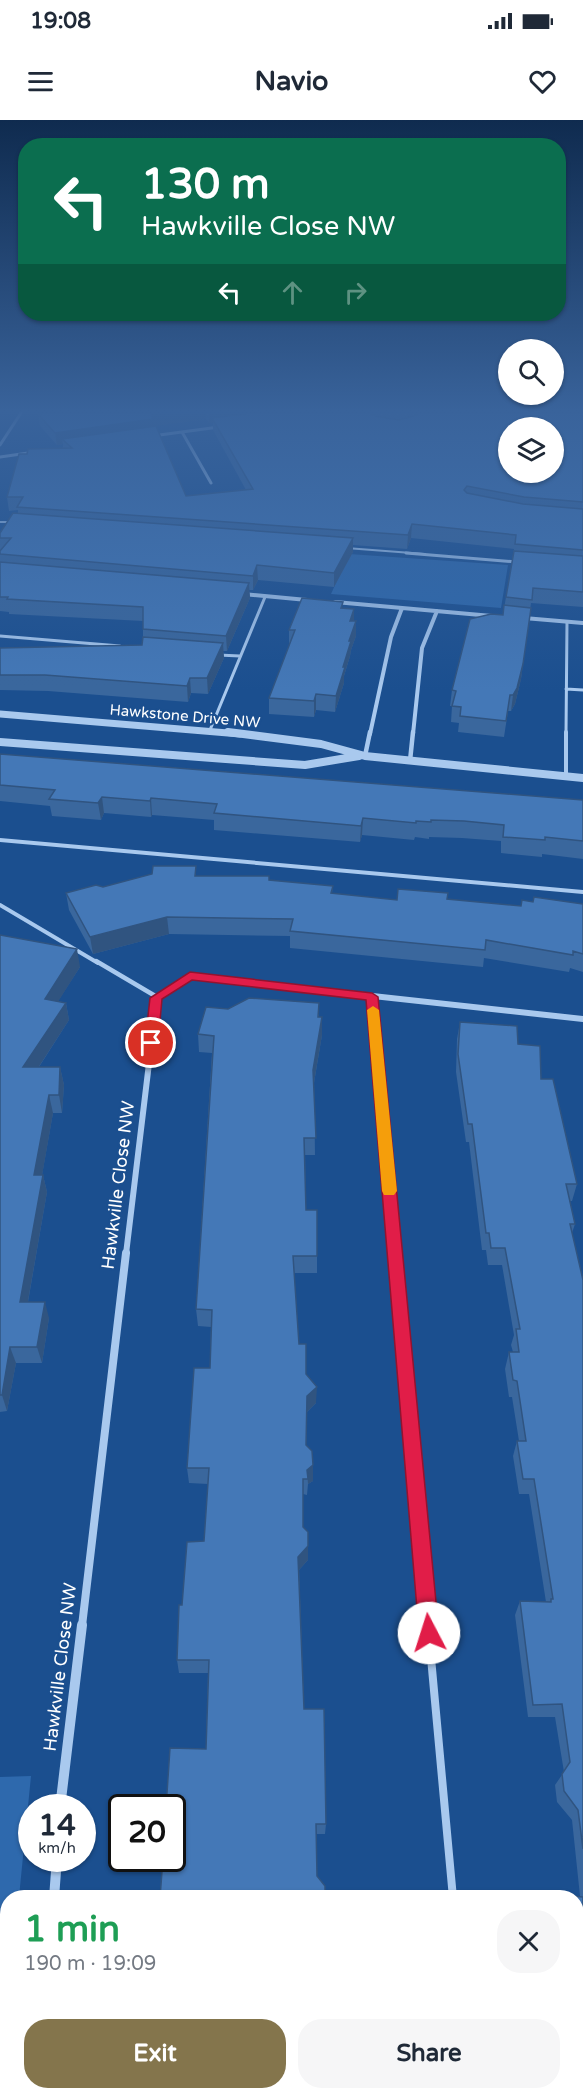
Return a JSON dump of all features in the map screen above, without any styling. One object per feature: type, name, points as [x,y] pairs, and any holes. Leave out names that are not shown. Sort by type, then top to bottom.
[{"type":"street","points":[[231,593],[312,600]]},
{"type":"street","points":[[324,601],[498,616]]},
{"type":"street","points":[[365,756],[391,637],[402,608]]},
{"type":"street","points":[[410,761],[422,648],[437,611]]},
{"type":"street","points":[[521,618],[583,623]]},
{"type":"street","name":"Hawkstone Drive NW","points":[[0,714],[210,730],[321,744],[365,756],[583,778]]},
{"type":"street","name":"Hawkstone Drive NW","points":[[0,742],[305,765],[365,756]]},
{"type":"street","points":[[156,998],[190,976],[583,1019]]},
{"type":"street","name":"Hawkville Close NW","points":[[62,1794],[156,998]]},
{"type":"street","points":[[55,1890],[56,1872]]},
{"type":"lane","points":[[0,522],[12,522]]},
{"type":"lane","points":[[343,548],[527,562]]},
{"type":"lane","points":[[210,730],[265,597]]},
{"type":"lane","points":[[566,776],[567,622]]},
{"type":"lane","points":[[0,636],[131,647]]},
{"type":"lane","points":[[207,654],[240,656]]},
{"type":"lane","points":[[566,689],[583,690]]},
{"type":"lane","points":[[0,840],[583,892]]},
{"type":"lane","points":[[0,905],[126,977],[156,998]]},
{"type":"lane","points":[[372,997],[452,1890]]},
{"type":"shaded area","points":[[349,554],[508,565],[501,608],[331,594]]},
{"type":"shaded area","points":[[31,1776],[29,1794],[18,1794],[18,1872],[21,1872],[20,1890],[0,1890],[0,1777]]},
{"type":"building","points":[[540,505],[583,509],[583,550],[515,544],[516,535],[412,524],[408,535],[17,507]]},
{"type":"building","points":[[13,513],[353,538],[334,573],[257,565],[253,576],[0,554],[11,538],[0,538],[0,533]]},
{"type":"building","points":[[514,551],[583,556],[583,592],[533,588],[532,600],[506,597]]},
{"type":"building","points":[[0,562],[249,583],[226,636],[143,629],[143,607],[0,597]]},
{"type":"building","points":[[302,598],[343,602],[341,608],[354,609],[350,621],[356,621],[336,696],[316,694],[314,701],[269,698],[295,630],[289,630]]},
{"type":"building","points":[[504,605],[531,608],[523,664],[517,688],[513,695],[510,695],[506,721],[460,716],[461,707],[452,706],[456,691],[452,690],[470,619],[491,614],[503,615]]},
{"type":"building","points":[[143,637],[223,643],[207,678],[190,678],[187,686],[45,675],[0,675],[0,648],[142,645]]},
{"type":"building","points":[[0,754],[583,800],[583,841],[545,837],[545,840],[503,837],[504,825],[464,821],[431,820],[431,822],[416,821],[416,823],[363,818],[361,826],[214,813],[217,804],[151,798],[150,801],[102,797],[98,803],[49,799],[55,790],[0,785]]},
{"type":"building","points":[[153,866],[196,866],[195,876],[269,876],[269,880],[333,886],[331,893],[397,900],[398,889],[448,893],[447,899],[521,906],[522,900],[533,902],[534,897],[583,904],[583,954],[573,951],[573,955],[486,940],[485,950],[290,931],[293,919],[167,917],[90,937],[66,893],[96,885],[103,887],[152,874]]},
{"type":"building","points":[[0,935],[77,949],[45,999],[66,1003],[23,1067],[60,1067],[59,1095],[49,1095],[34,1175],[43,1175],[20,1302],[45,1302],[37,1347],[10,1347],[2,1395],[0,1395]]},
{"type":"building","points":[[249,998],[319,1003],[318,1017],[322,1017],[313,1070],[316,1138],[304,1138],[306,1210],[317,1210],[317,1256],[293,1256],[299,1344],[306,1344],[306,1374],[317,1387],[307,1396],[306,1445],[312,1451],[313,1465],[307,1470],[308,1479],[303,1479],[303,1527],[308,1532],[308,1546],[298,1557],[304,1709],[324,1709],[326,1824],[316,1824],[317,1876],[325,1886],[325,1890],[161,1890],[162,1872],[186,1872],[186,1794],[167,1794],[170,1748],[206,1749],[209,1660],[177,1660],[179,1605],[182,1605],[187,1542],[204,1541],[209,1468],[187,1468],[194,1368],[210,1368],[212,1310],[196,1309],[214,1036],[198,1034],[206,1007],[228,1009]]},
{"type":"building","points":[[460,1022],[517,1026],[518,1044],[540,1046],[541,1079],[553,1079],[577,1184],[566,1184],[575,1224],[570,1224],[583,1280],[583,1849],[578,1810],[564,1791],[562,1774],[570,1762],[562,1704],[533,1705],[520,1601],[551,1602],[553,1599],[534,1479],[523,1479],[517,1441],[526,1441],[517,1381],[513,1380],[509,1352],[519,1352],[516,1329],[520,1329],[505,1248],[491,1248],[489,1233],[486,1233],[472,1124],[468,1124],[458,1054]]},
{"type":"slow traffic","points":[[373,1010],[389,1191]]},
{"type":"route","points":[[151,1043],[156,998],[190,976],[372,997],[429,1633]]}]
